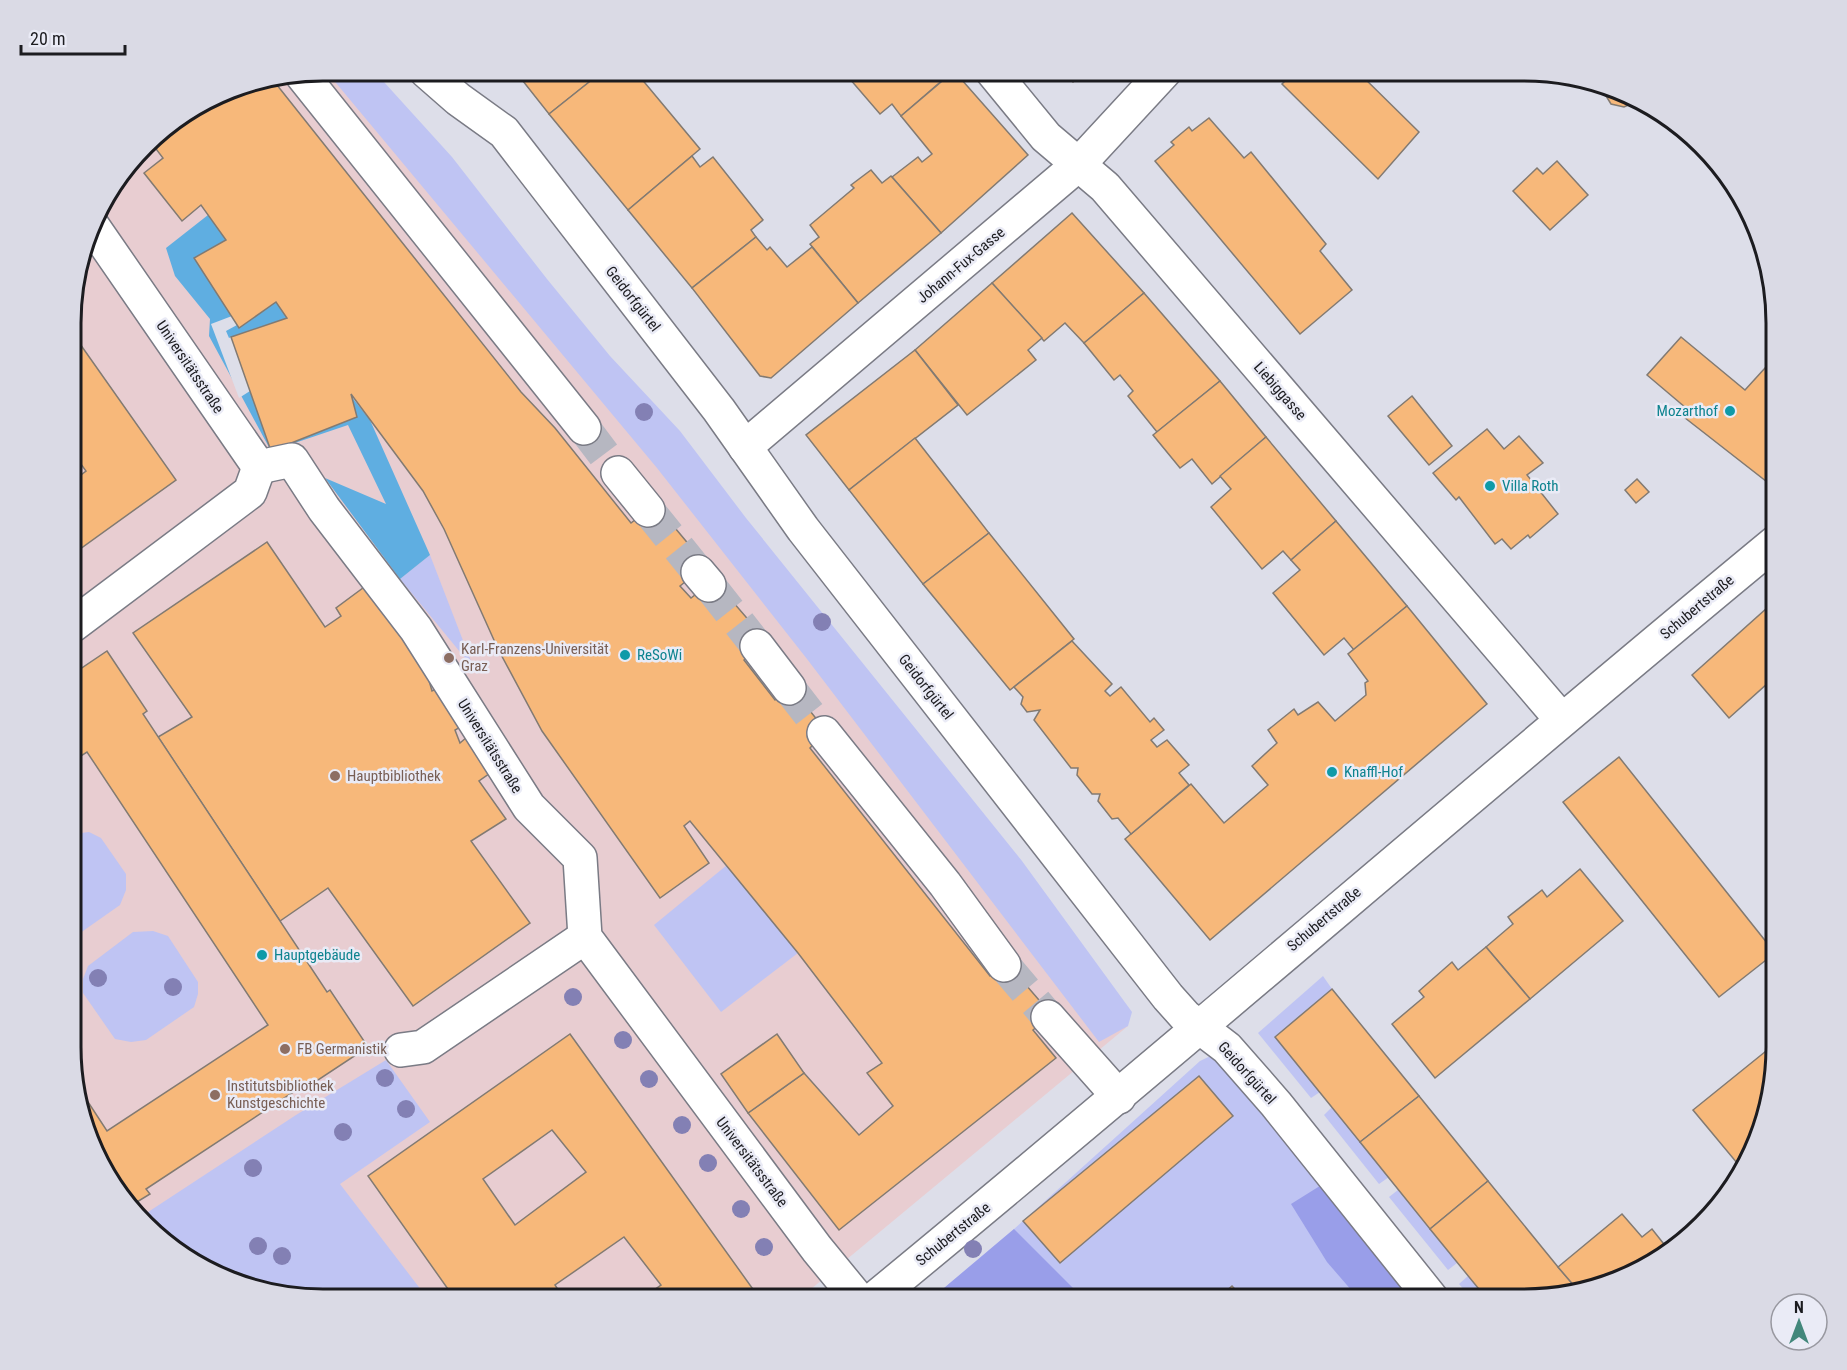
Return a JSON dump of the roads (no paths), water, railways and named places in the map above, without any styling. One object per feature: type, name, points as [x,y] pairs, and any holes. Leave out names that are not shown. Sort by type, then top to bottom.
[{"type":"street","name":"Geidorfgürtel","points":[[438,81],[458,99],[504,132],[719,410],[774,484],[803,529],[1154,979],[1185,1016],[1227,1048],[1276,1104],[1424,1289]]},
{"type":"street","name":"Liebiggasse","points":[[1000,81],[1046,137],[1104,187],[1561,719]]},
{"type":"street","name":"Johann-Fux-Gasse","points":[[745,447],[1079,164],[1156,81]]},
{"type":"street","points":[[308,82],[584,428]]},
{"type":"street","name":"Universitätsstraße","points":[[98,233],[259,467],[292,460],[324,509],[416,630],[529,807],[580,858],[585,937],[817,1250],[850,1289]]},
{"type":"street","points":[[81,619],[250,492],[259,467]]},
{"type":"street","points":[[618,473],[648,510]]},
{"type":"street","name":"Schubertstraße","points":[[886,1289],[1119,1097],[1198,1026],[1561,719],[1766,550]]},
{"type":"street","points":[[757,646],[789,688]]},
{"type":"street","points":[[824,733],[945,884],[1004,965]]},
{"type":"street","points":[[401,1050],[423,1047],[585,937]]},
{"type":"street","points":[[1048,1017],[1119,1097]]},
{"type":"tunnel","points":[[584,428],[618,473]]},
{"type":"tunnel","points":[[648,510],[698,572]]},
{"type":"tunnel","points":[[709,585],[757,646]]},
{"type":"tunnel","points":[[789,688],[824,733]]},
{"type":"tunnel","points":[[1004,965],[1048,1017]]},
{"type":"place","name":"Mozarthof","points":[[1730,411]]},
{"type":"place","name":"Villa Roth","points":[[1490,486]]},
{"type":"place","name":"ReSoWi","points":[[625,655]]},
{"type":"place","name":"Karl-Franzens-Universität Graz","points":[[449,658]]},
{"type":"place","name":"Knaffl-Hof","points":[[1332,772]]},
{"type":"place","name":"Hauptbibliothek","points":[[335,776]]},
{"type":"place","name":"Hauptgebäude","points":[[262,955]]},
{"type":"place","name":"FB Germanistik","points":[[285,1049]]},
{"type":"place","name":"Institutsbibliothek Kunstgeschichte","points":[[215,1095]]}]
